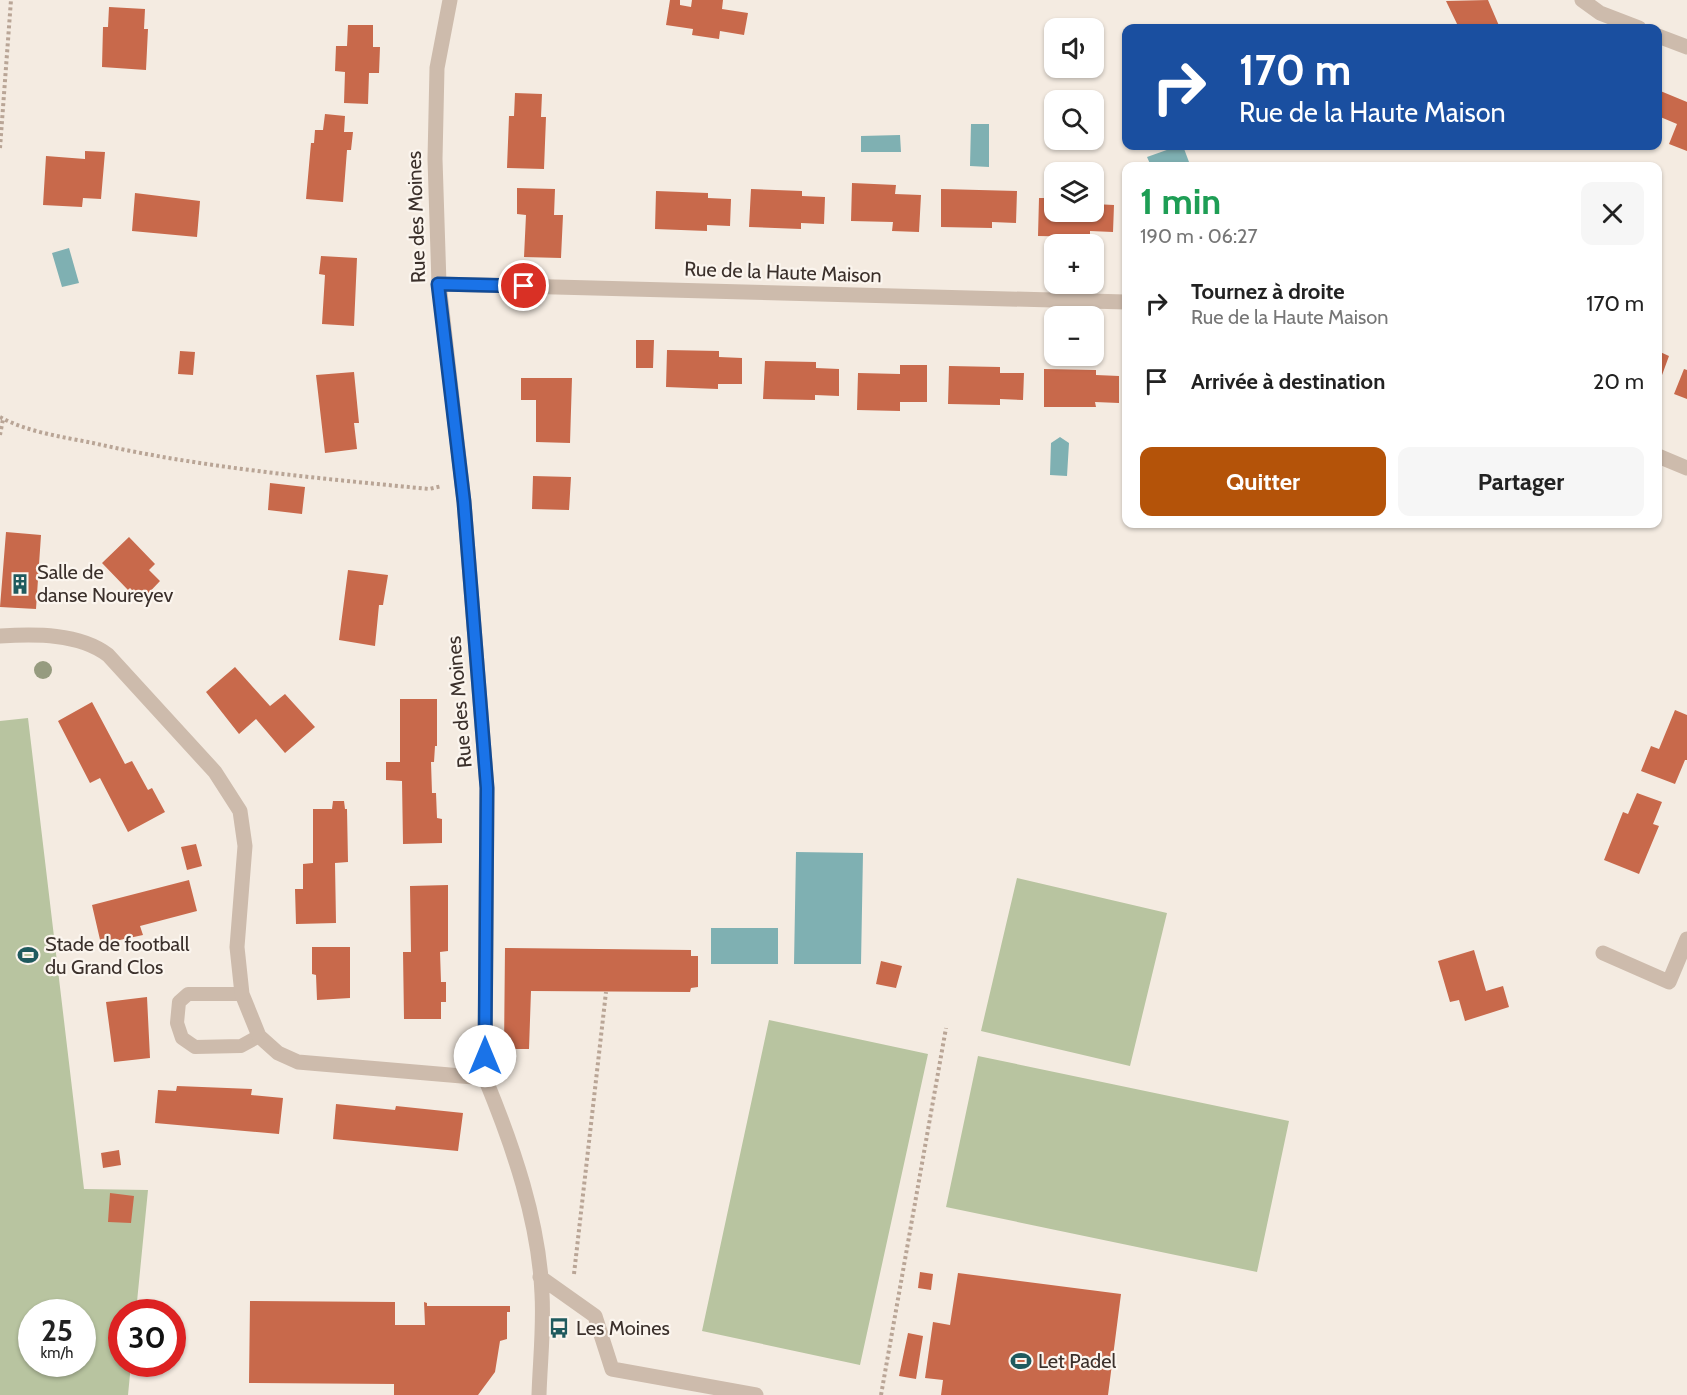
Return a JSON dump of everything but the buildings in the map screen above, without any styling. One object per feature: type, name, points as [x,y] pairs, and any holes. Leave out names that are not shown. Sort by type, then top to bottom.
[{"type":"street","name":"Rue des Moines","points":[[450,0],[437,68],[435,159],[438,284],[460,484],[464,502],[487,788],[485,1078],[500,1114],[531,1213],[542,1294],[539,1395]]},
{"type":"street","points":[[1582,0],[1600,13],[1629,24]]},
{"type":"street","points":[[1662,38],[1687,47]]},
{"type":"street","name":"Rue de la Haute Maison","points":[[438,284],[1122,303]]},
{"type":"street","points":[[1662,458],[1687,468]]},
{"type":"street","points":[[0,636],[27,635],[81,641],[95,645],[108,655],[215,772],[240,811],[245,846],[237,947],[242,994],[259,1036],[278,1053],[298,1062],[485,1078]]},
{"type":"street","points":[[1603,953],[1669,982],[1687,939]]},
{"type":"street","points":[[540,1277],[595,1316],[612,1369],[756,1395]]},
{"type":"lane","points":[[242,994],[188,994],[179,1002],[177,1023],[182,1038],[195,1047],[241,1046],[259,1036]]},
{"type":"path","points":[[0,148],[11,0]]},
{"type":"path","points":[[0,435],[2,418],[59,436],[151,457],[249,471],[429,489],[460,484]]},
{"type":"path","points":[[571,1299],[606,992]]},
{"type":"path","points":[[881,1395],[946,1028]]},
{"type":"green space","name":"Stade de football du Grand Clos","points":[[28,718],[84,1189],[148,1190],[137,1299],[108,1299],[108,1377],[130,1377],[128,1395],[0,1395],[0,721]]},
{"type":"green space","points":[[1017,878],[1167,913],[1130,1066],[981,1031]]},
{"type":"green space","points":[[769,1020],[928,1054],[860,1365],[702,1331]]},
{"type":"green space","points":[[978,1056],[1289,1121],[1257,1272],[946,1207]]},
{"type":"water","points":[[971,124],[989,124],[989,167],[970,166]]},
{"type":"water","points":[[900,135],[901,152],[861,152],[861,136]]},
{"type":"water","points":[[1167,150],[1184,150],[1189,162],[1149,162],[1147,157]]},
{"type":"water","points":[[69,248],[79,283],[62,287],[52,253]]},
{"type":"water","points":[[1060,437],[1069,443],[1067,476],[1050,475],[1051,443]]},
{"type":"water","points":[[796,852],[863,853],[861,964],[794,964]]},
{"type":"water","points":[[711,928],[778,928],[778,964],[711,964]]},
{"type":"place","name":"Salle de danse Noureyev","points":[[20,584]]},
{"type":"place","name":"Stade de football du Grand Clos","points":[[28,955]]},
{"type":"place","name":"Les Moines","points":[[559,1328]]},
{"type":"place","name":"Let Padel","points":[[1021,1361]]},
{"type":"route","points":[[485,1056],[487,788],[464,502],[460,484],[438,284],[524,286]]}]
